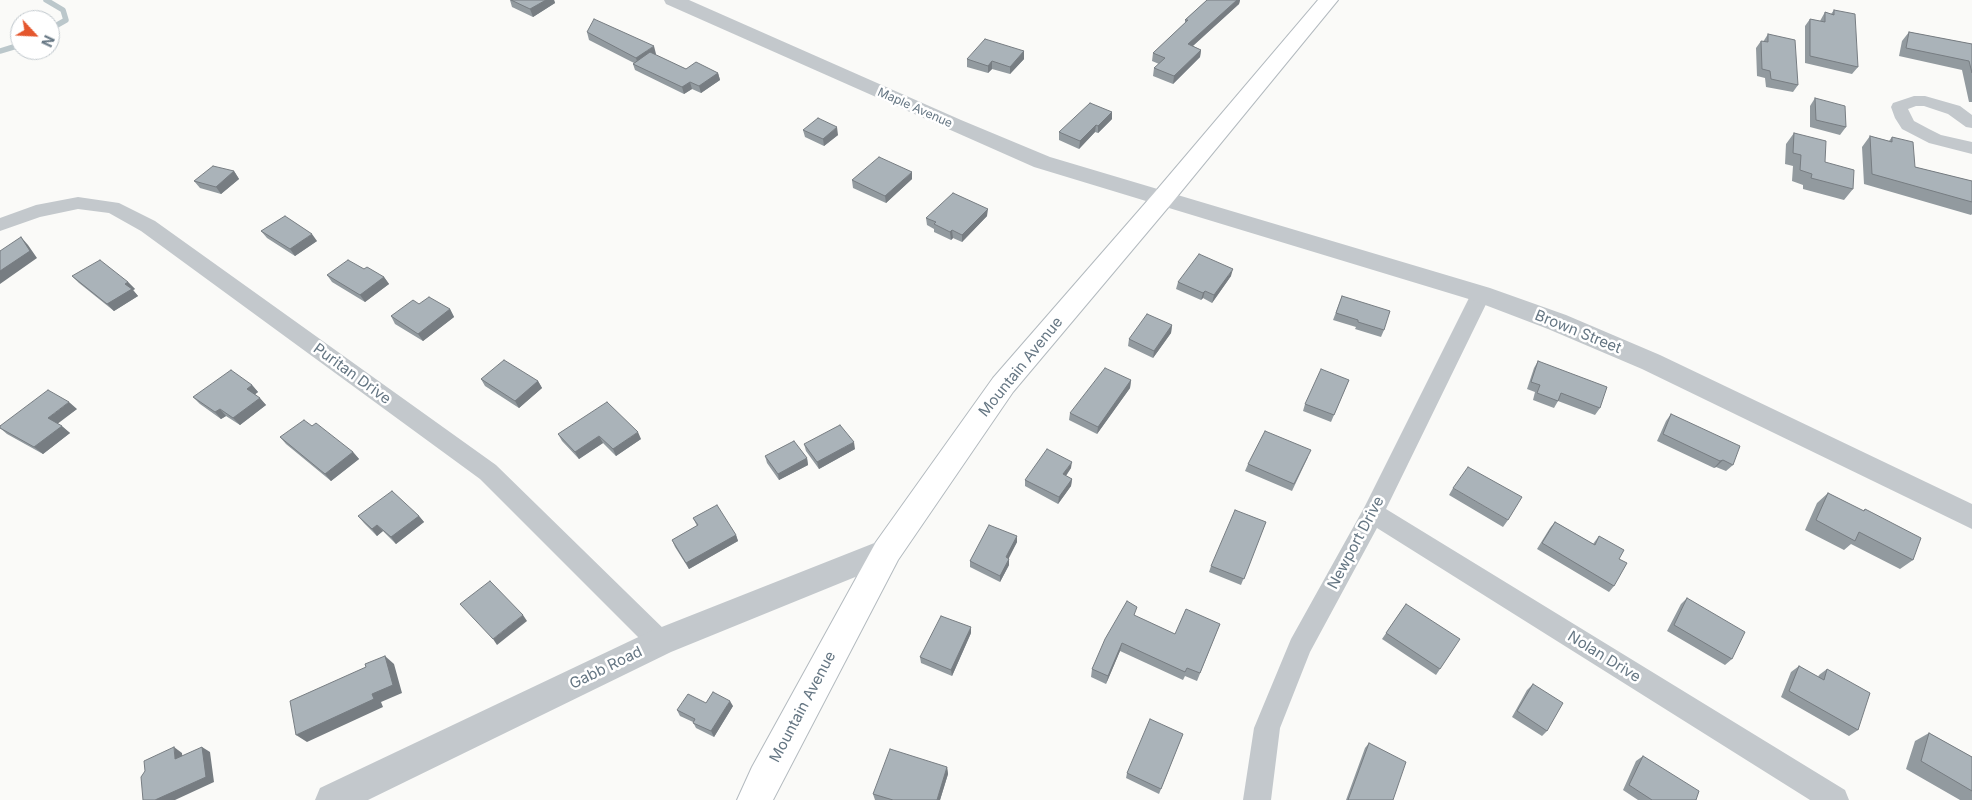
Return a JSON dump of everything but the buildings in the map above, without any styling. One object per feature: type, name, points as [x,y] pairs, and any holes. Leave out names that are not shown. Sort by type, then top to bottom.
[{"type":"main road","name":"Mountain Avenue","points":[[755,800],[769,770],[887,551],[1003,385],[1164,198],[1328,0]]},
{"type":"street","name":"Maple Avenue","points":[[673,0],[945,122],[1042,162],[1164,198]]},
{"type":"street","points":[[1972,122],[1954,110],[1925,101],[1914,101],[1899,107],[1908,125],[1935,139],[1972,148]]},
{"type":"street","name":"Brown Street","points":[[1164,198],[1481,294],[1557,322],[1651,362],[1972,517]]},
{"type":"street","name":"Puritan Drive","points":[[0,225],[36,211],[78,203],[113,207],[148,226],[488,472],[660,642]]},
{"type":"street","name":"Newport Drive","points":[[1257,800],[1267,728],[1300,647],[1373,513],[1481,294]]},
{"type":"street","name":"Nolan Drive","points":[[1373,513],[1835,800]]},
{"type":"street","name":"Gabb Road","points":[[332,800],[660,642],[887,551]]},
{"type":"waterway","points":[[46,0],[63,10],[66,20],[60,23]]},
{"type":"waterway","points":[[0,51],[10,48]]}]
